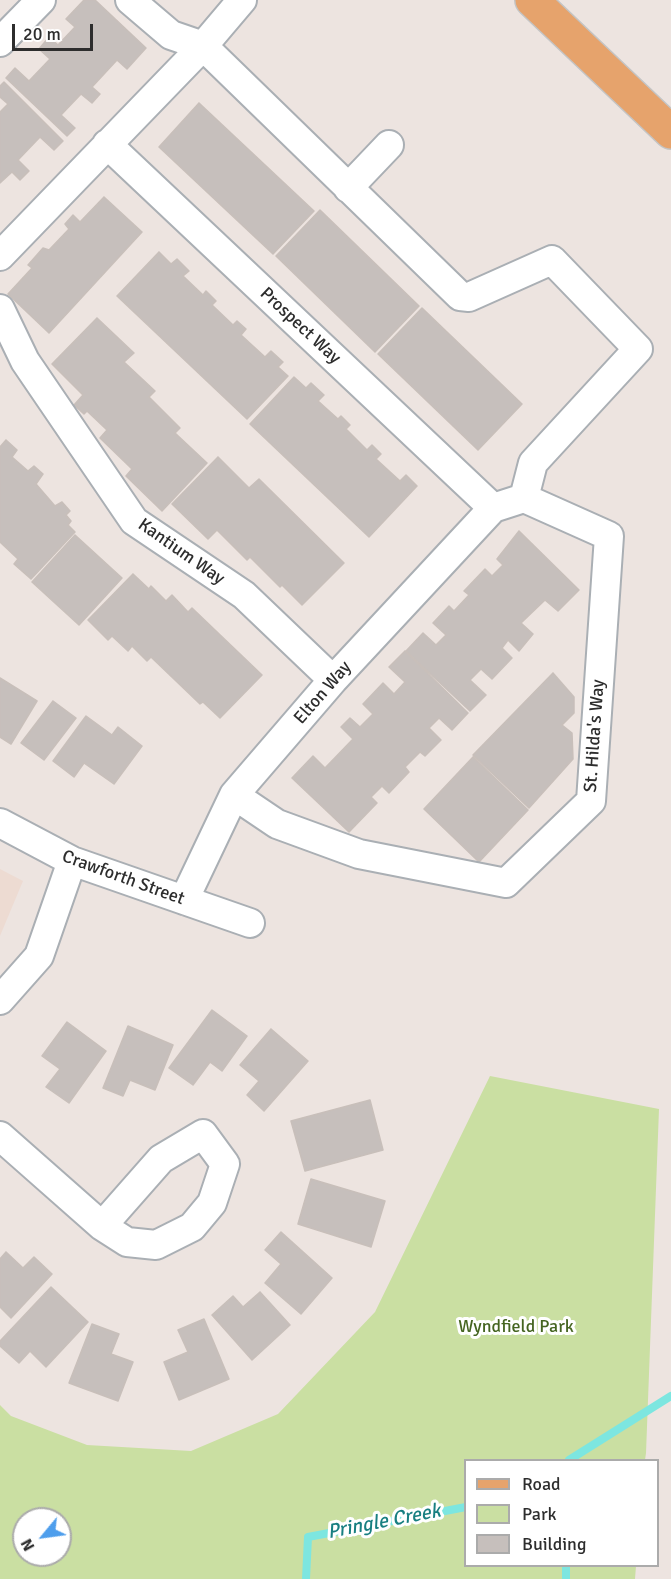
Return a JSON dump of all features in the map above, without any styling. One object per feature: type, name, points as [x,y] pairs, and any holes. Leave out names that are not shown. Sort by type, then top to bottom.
[{"type":"main road","points":[[532,0],[671,132]]},
{"type":"street","points":[[0,42],[41,0]]},
{"type":"street","points":[[130,0],[171,35],[203,46],[460,296],[470,297],[552,260],[638,349],[533,463],[524,498],[493,508]]},
{"type":"street","points":[[0,256],[203,46],[242,0]]},
{"type":"street","name":"Prospect Way","points":[[107,144],[493,508]]},
{"type":"street","points":[[348,188],[389,145]]},
{"type":"street","name":"Kantium Way","points":[[0,309],[26,361],[134,521],[244,595],[333,680]]},
{"type":"street","name":"St. Hilda's Way","points":[[234,795],[277,824],[359,854],[506,883],[591,801],[609,536],[524,498]]},
{"type":"street","name":"Elton Way","points":[[184,900],[234,795],[333,680],[493,508]]},
{"type":"street","name":"Crawforth Street","points":[[0,823],[72,861],[250,923]]},
{"type":"street","points":[[0,1000],[39,956],[72,861]]},
{"type":"street","points":[[0,1137],[102,1226]]},
{"type":"shaded area","points":[[0,869],[23,881],[0,936]]},
{"type":"green space","name":"Wyndfield Park","points":[[490,1076],[659,1109],[645,1459],[464,1459],[464,1567],[636,1567],[635,1579],[0,1579],[0,1405],[11,1416],[87,1445],[191,1451],[278,1414],[375,1312]]},
{"type":"building","points":[[84,0],[95,0],[146,48],[127,69],[117,60],[92,87],[100,94],[92,103],[81,94],[61,115],[75,128],[67,136],[6,78],[15,68],[29,81],[50,59],[39,49],[49,37],[58,45],[75,27],[66,19]]},
{"type":"building","points":[[4,82],[63,141],[54,150],[40,137],[18,160],[29,171],[20,180],[12,172],[0,183],[0,112],[8,104],[0,97],[0,86]]},
{"type":"building","points":[[199,103],[314,211],[273,254],[159,147]]},
{"type":"building","points":[[104,197],[142,232],[49,333],[8,294],[32,268],[28,265],[43,248],[49,250],[69,229],[65,224],[73,215],[80,222]]},
{"type":"building","points":[[320,210],[419,306],[375,352],[276,256]]},
{"type":"building","points":[[159,252],[171,264],[177,259],[189,271],[183,276],[203,295],[206,291],[216,301],[212,305],[233,325],[237,321],[246,329],[241,335],[265,357],[271,351],[283,362],[278,367],[288,376],[247,419],[117,296]]},
{"type":"building","points":[[422,308],[522,404],[478,450],[378,354]]},
{"type":"building","points":[[97,318],[134,353],[124,362],[155,391],[149,397],[180,428],[175,433],[207,463],[162,511],[126,476],[132,469],[100,438],[107,430],[87,411],[84,414],[74,405],[83,395],[52,364]]},
{"type":"building","points":[[294,377],[306,388],[311,383],[324,395],[318,401],[338,419],[341,416],[350,425],[346,429],[367,450],[372,445],[381,454],[376,459],[400,481],[406,475],[417,486],[369,537],[250,424]]},
{"type":"building","points":[[6,440],[17,450],[12,457],[28,471],[34,466],[43,474],[36,484],[55,506],[62,502],[70,511],[66,515],[71,521],[68,525],[75,532],[31,579],[14,564],[18,559],[0,542],[0,447]]},
{"type":"building","points":[[218,457],[249,488],[259,479],[344,563],[302,605],[250,557],[247,560],[217,530],[208,539],[172,504]]},
{"type":"building","points":[[519,531],[579,590],[558,611],[545,600],[521,623],[533,634],[519,651],[508,640],[502,648],[512,658],[492,679],[481,669],[470,680],[486,695],[470,711],[406,651],[423,633],[436,645],[446,635],[433,623],[449,606],[454,611],[469,595],[464,591],[485,569],[492,576],[503,565],[497,559]]},
{"type":"building","points":[[75,535],[122,578],[79,625],[32,582]]},
{"type":"building","points":[[133,574],[149,589],[151,586],[166,601],[172,595],[188,612],[192,608],[262,675],[220,718],[203,702],[200,704],[151,657],[147,661],[132,646],[128,651],[112,636],[108,640],[88,620]]},
{"type":"building","points":[[405,651],[468,713],[452,730],[439,718],[429,728],[441,740],[425,756],[420,752],[405,767],[409,772],[389,793],[382,786],[371,797],[377,803],[349,832],[292,778],[313,756],[325,768],[353,739],[341,727],[350,718],[360,727],[373,714],[363,704],[383,683],[394,694],[405,682],[389,667]]},
{"type":"building","points":[[553,673],[574,697],[574,713],[562,725],[572,733],[573,759],[529,808],[473,755]]},
{"type":"building","points":[[0,678],[37,701],[11,744],[0,737]]},
{"type":"building","points":[[53,701],[76,718],[44,760],[21,743]]},
{"type":"building","points":[[86,716],[112,735],[118,727],[142,746],[114,784],[84,763],[74,777],[53,761]]},
{"type":"building","points":[[473,757],[528,810],[479,862],[424,809]]},
{"type":"building","points":[[212,1010],[247,1036],[222,1071],[210,1062],[193,1085],[169,1068]]},
{"type":"building","points":[[67,1022],[106,1051],[69,1103],[46,1087],[60,1069],[42,1056]]},
{"type":"building","points":[[128,1026],[173,1045],[155,1090],[130,1080],[123,1096],[103,1088]]},
{"type":"building","points":[[271,1029],[308,1061],[264,1111],[247,1095],[259,1081],[240,1065]]},
{"type":"building","points":[[370,1100],[383,1150],[305,1171],[291,1121]]},
{"type":"building","points":[[311,1179],[385,1201],[371,1247],[298,1224]]},
{"type":"building","points":[[281,1232],[332,1278],[301,1314],[265,1283],[281,1264],[265,1250]]},
{"type":"building","points":[[6,1252],[23,1268],[34,1257],[52,1274],[11,1318],[0,1307],[0,1259]]},
{"type":"building","points":[[51,1287],[88,1322],[46,1367],[30,1351],[19,1363],[0,1346],[0,1341]]},
{"type":"building","points":[[260,1292],[290,1325],[252,1360],[212,1315],[233,1296],[243,1307]]},
{"type":"building","points":[[204,1319],[229,1379],[179,1400],[164,1362],[188,1352],[178,1330]]},
{"type":"building","points":[[92,1324],[119,1334],[111,1354],[133,1362],[118,1401],[69,1383]]},
{"type":"waterway","name":"Pringle Creek","points":[[571,1459],[671,1396]]},
{"type":"waterway","name":"Pringle Creek","points":[[306,1579],[308,1537],[464,1507]]},
{"type":"waterway","points":[[566,1567],[566,1579]]}]
